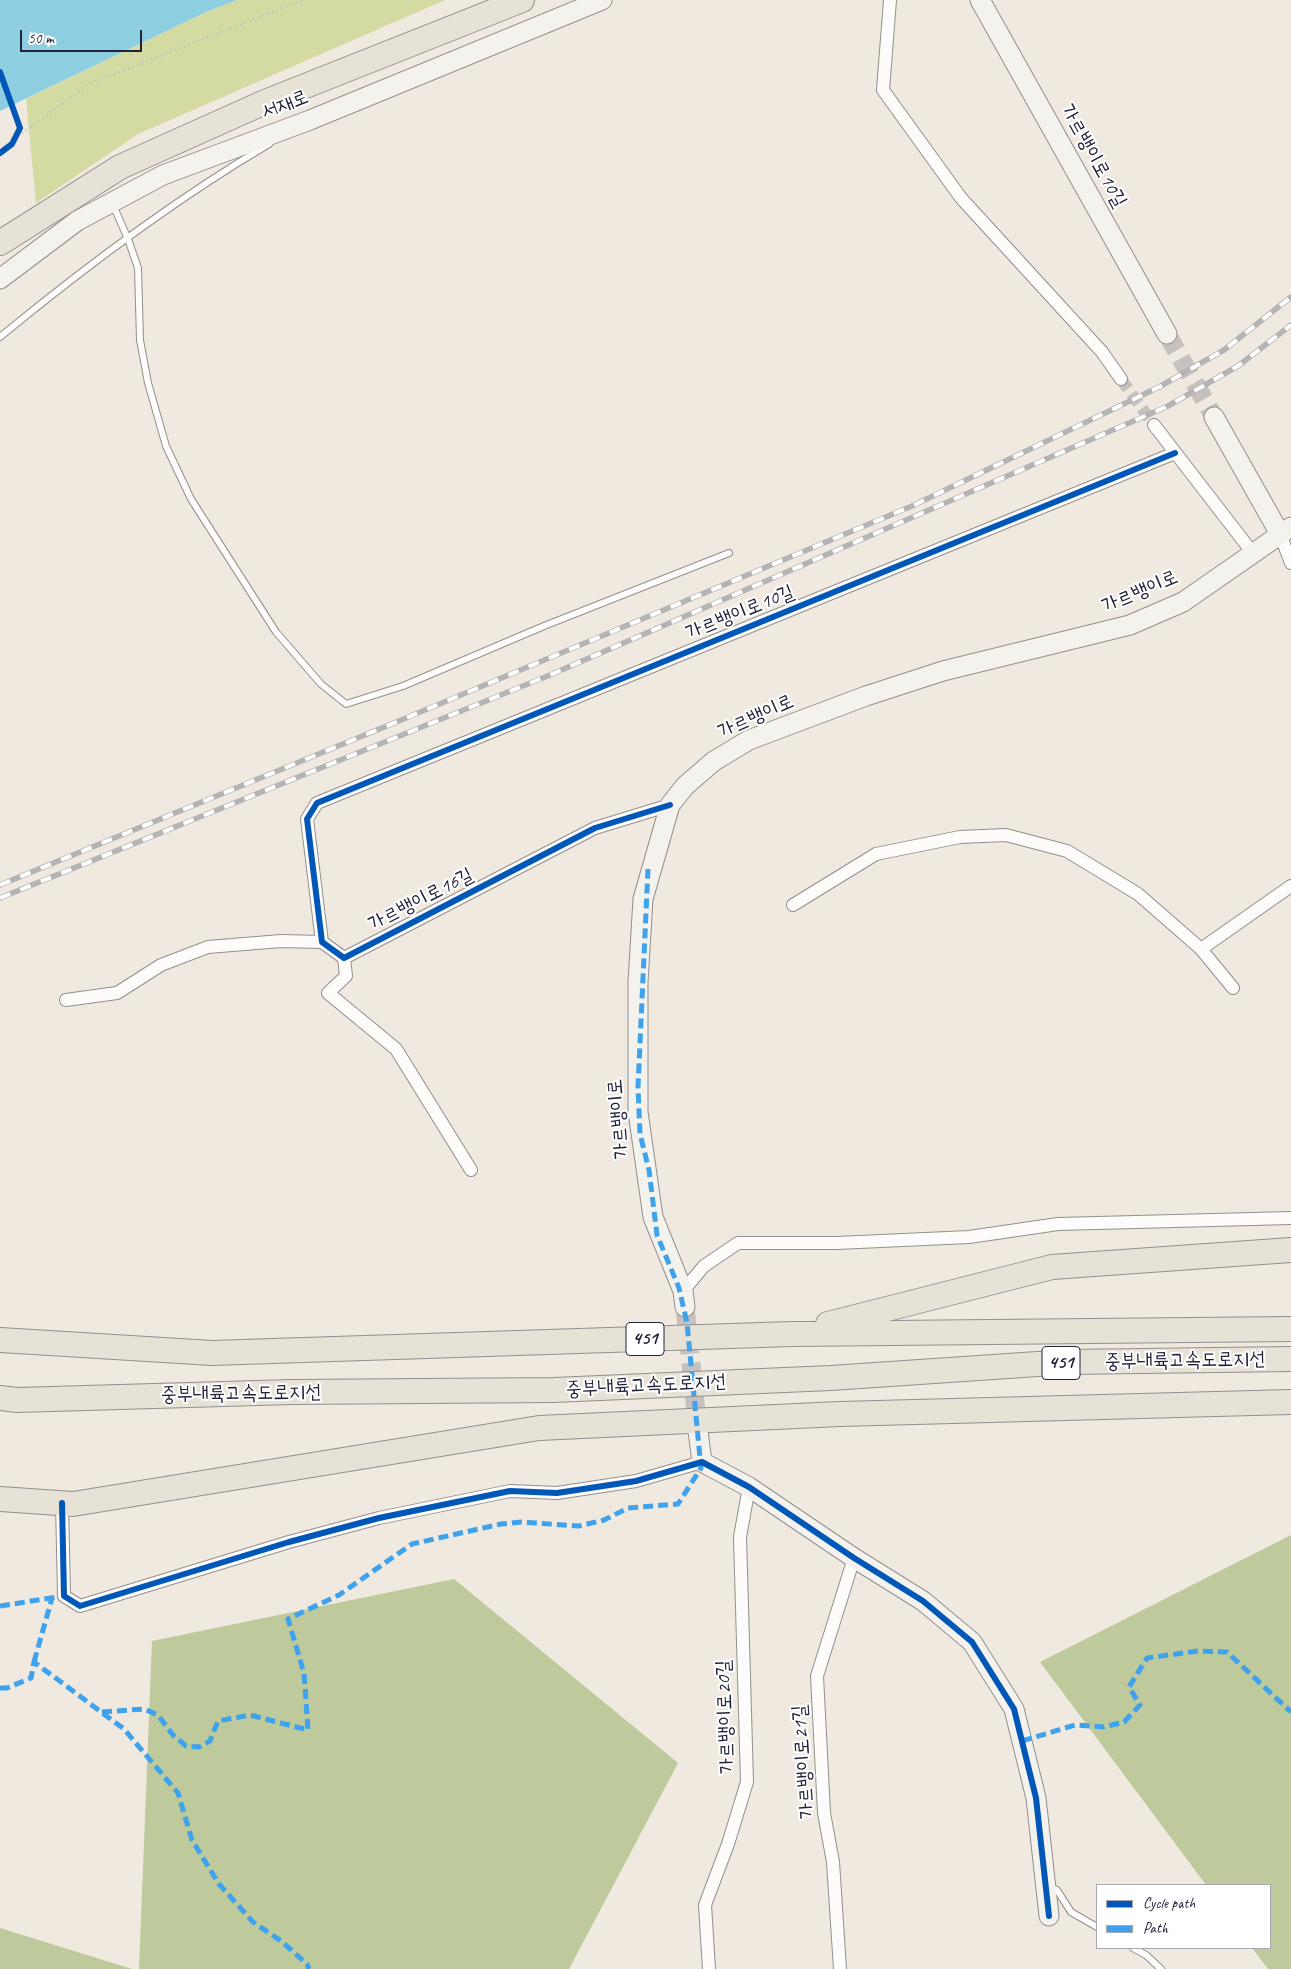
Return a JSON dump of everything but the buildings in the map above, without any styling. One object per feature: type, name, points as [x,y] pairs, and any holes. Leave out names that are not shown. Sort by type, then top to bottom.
[{"type":"highway","points":[[0,243],[120,167],[265,102],[522,0]]},
{"type":"highway","points":[[792,1334],[1052,1267],[1291,1250]]},
{"type":"highway","name":"중부내륙고속도로지선","points":[[0,1340],[212,1353],[792,1334],[1291,1329]]},
{"type":"highway","name":"중부내륙고속도로지선","points":[[0,1398],[17,1400],[292,1392],[554,1390],[831,1378],[1067,1362],[1291,1359]]},
{"type":"highway","points":[[0,1498],[62,1503],[82,1502],[539,1428],[840,1414],[1291,1402]]},
{"type":"street","name":"서재로","points":[[0,279],[77,221],[163,174],[310,120],[602,0]]},
{"type":"street","points":[[890,0],[884,90],[961,198],[1102,352],[1121,379]]},
{"type":"street","name":"가르뱅이로10길","points":[[980,0],[1167,334]]},
{"type":"street","points":[[1214,417],[1286,530],[1291,563]]},
{"type":"street","points":[[1154,425],[1252,552]]},
{"type":"street","name":"가르뱅이로10길","points":[[322,942],[307,818],[317,803],[1174,453]]},
{"type":"street","name":"가르뱅이로","points":[[684,1299],[653,1217],[638,1112],[638,982],[643,899],[670,805],[685,786],[714,761],[749,740],[866,696],[943,671],[1130,626],[1183,602],[1286,530]]},
{"type":"street","name":"가르뱅이로16길","points":[[344,958],[596,828],[670,805]]},
{"type":"street","points":[[793,905],[876,854],[960,837],[1006,835],[1067,851],[1138,894],[1202,948],[1233,988]]},
{"type":"street","points":[[1202,948],[1291,886]]},
{"type":"street","points":[[66,1000],[117,993],[161,965],[208,947],[281,941],[322,942],[344,958],[346,976],[328,993],[396,1049],[471,1170]]},
{"type":"street","points":[[684,1299],[704,1266],[738,1243],[846,1243],[970,1237],[1058,1224],[1291,1218]]},
{"type":"street","points":[[698,1431],[702,1462]]},
{"type":"street","points":[[62,1503],[64,1596],[80,1606],[289,1542],[379,1518],[510,1491],[557,1493],[636,1481],[702,1462],[749,1487],[854,1558],[924,1601],[972,1642],[1014,1709],[1036,1798],[1049,1916]]},
{"type":"street","name":"가르뱅이로20길","points":[[709,1969],[705,1905],[728,1844],[747,1782],[740,1537],[749,1487]]},
{"type":"street","name":"가르뱅이로21길","points":[[840,1969],[833,1862],[824,1813],[817,1676],[854,1558]]},
{"type":"lane","points":[[0,337],[70,279],[128,238],[217,176],[310,120]]},
{"type":"lane","points":[[112,202],[128,238],[138,268],[140,340],[148,383],[170,455],[191,500],[276,632],[321,684],[346,704],[403,686],[544,626],[729,553]]},
{"type":"lane","points":[[1045,1885],[1056,1890],[1071,1912],[1096,1926]]},
{"type":"lane","points":[[1135,1949],[1146,1955],[1162,1969]]},
{"type":"path","points":[[12,144],[18,136],[91,83],[303,0]]},
{"type":"path","points":[[18,136],[20,128]]},
{"type":"green space","points":[[237,0],[445,0],[138,134],[36,203],[26,99],[208,11]]},
{"type":"green space","points":[[1291,1535],[1291,1969],[1268,1969],[1253,1949],[1271,1949],[1271,1884],[1205,1884],[1040,1662]]},
{"type":"green space","points":[[454,1579],[678,1763],[569,1969],[139,1969],[152,1641]]},
{"type":"green space","points":[[0,1928],[132,1969],[0,1969]]},
{"type":"water","points":[[0,0],[237,0],[208,11],[0,111]]},
{"type":"tunnel","points":[[1167,334],[1214,417]]},
{"type":"tunnel","points":[[1121,379],[1154,425]]},
{"type":"tunnel","points":[[685,1307],[698,1431]]},
{"type":"railway","points":[[0,885],[394,723],[912,506],[1159,387],[1224,350],[1291,297]]},
{"type":"railway","points":[[0,898],[550,675],[1168,406],[1238,366],[1291,325]]},
{"type":"marked path","points":[[102,1712],[144,1709],[158,1715],[173,1735],[186,1746],[199,1747],[210,1741],[218,1721],[250,1715],[308,1730],[304,1673],[288,1619],[339,1595],[412,1544],[501,1524],[521,1522],[579,1526],[604,1520],[628,1508],[678,1504],[701,1468],[687,1323],[679,1288],[657,1235],[649,1170],[640,1134],[638,1087],[648,869]]},
{"type":"marked path","points":[[0,1606],[57,1597]]},
{"type":"marked path","points":[[34,1662],[52,1598]]},
{"type":"marked path","points":[[1022,1741],[1075,1725],[1104,1727],[1124,1722],[1140,1705],[1129,1687],[1147,1658],[1198,1651],[1227,1652],[1291,1712]]},
{"type":"marked path","points":[[0,1688],[7,1688],[31,1678],[34,1662],[124,1729],[178,1793],[192,1840],[219,1884],[253,1922],[281,1941],[307,1964],[309,1969]]},
{"type":"cycle path","points":[[0,72],[20,128],[12,144],[0,153]]},
{"type":"cycle path","points":[[670,805],[595,828],[344,958],[322,942],[307,819],[317,803],[1175,453]]},
{"type":"cycle path","points":[[62,1503],[64,1596],[80,1606],[289,1542],[379,1518],[510,1491],[557,1493],[636,1481],[702,1462],[749,1487],[854,1558],[923,1601],[972,1642],[1014,1709],[1036,1798],[1049,1916]]}]
